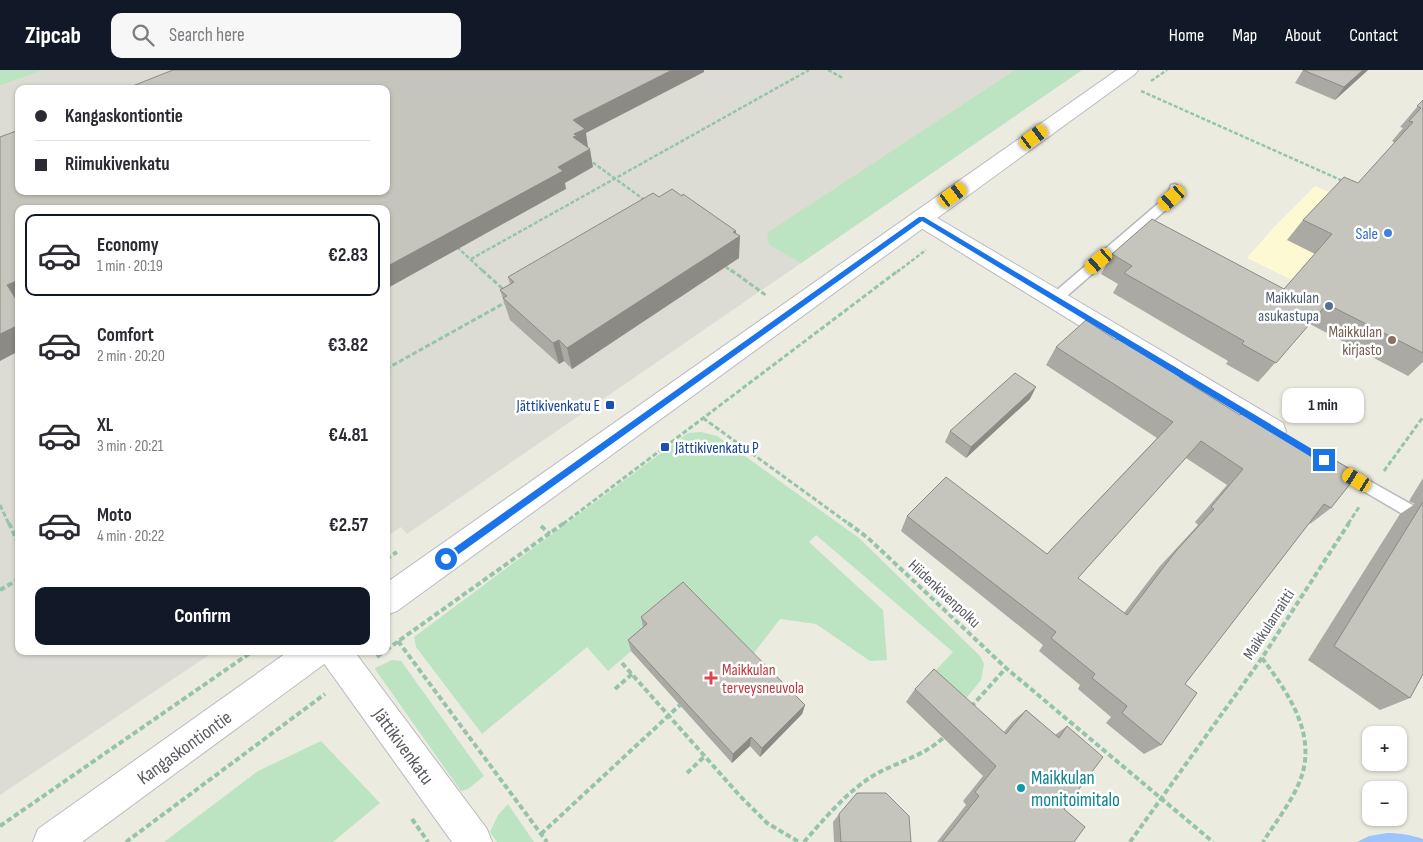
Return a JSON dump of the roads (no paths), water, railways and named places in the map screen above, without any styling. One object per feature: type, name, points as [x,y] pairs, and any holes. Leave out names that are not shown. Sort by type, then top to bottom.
[{"type":"street","points":[[390,598],[921,218],[1134,80]]},
{"type":"street","points":[[921,218],[1294,443]]},
{"type":"street","name":"Kangaskontiontie","points":[[51,842],[310,655]]},
{"type":"street","name":"Jättikivenkatu","points":[[343,663],[474,842]]},
{"type":"lane","points":[[1055,299],[1172,198],[1175,188]]},
{"type":"lane","points":[[1320,458],[1423,519]]},
{"type":"water","points":[[1387,833],[1414,836],[1423,839],[1423,842],[1357,842],[1369,836]]},
{"type":"place","name":"Sale","points":[[1388,233]]},
{"type":"place","name":"Maikkulan asukastupa","points":[[1329,306]]},
{"type":"place","name":"Maikkulan kirjasto","points":[[1392,340]]},
{"type":"place","name":"Jättikivenkatu E","points":[[610,405]]},
{"type":"place","name":"Jättikivenkatu P","points":[[665,447]]},
{"type":"place","name":"Maikkulan terveysneuvola","points":[[711,678]]},
{"type":"place","name":"Maikkulan monitoimitalo","points":[[1021,788]]}]
